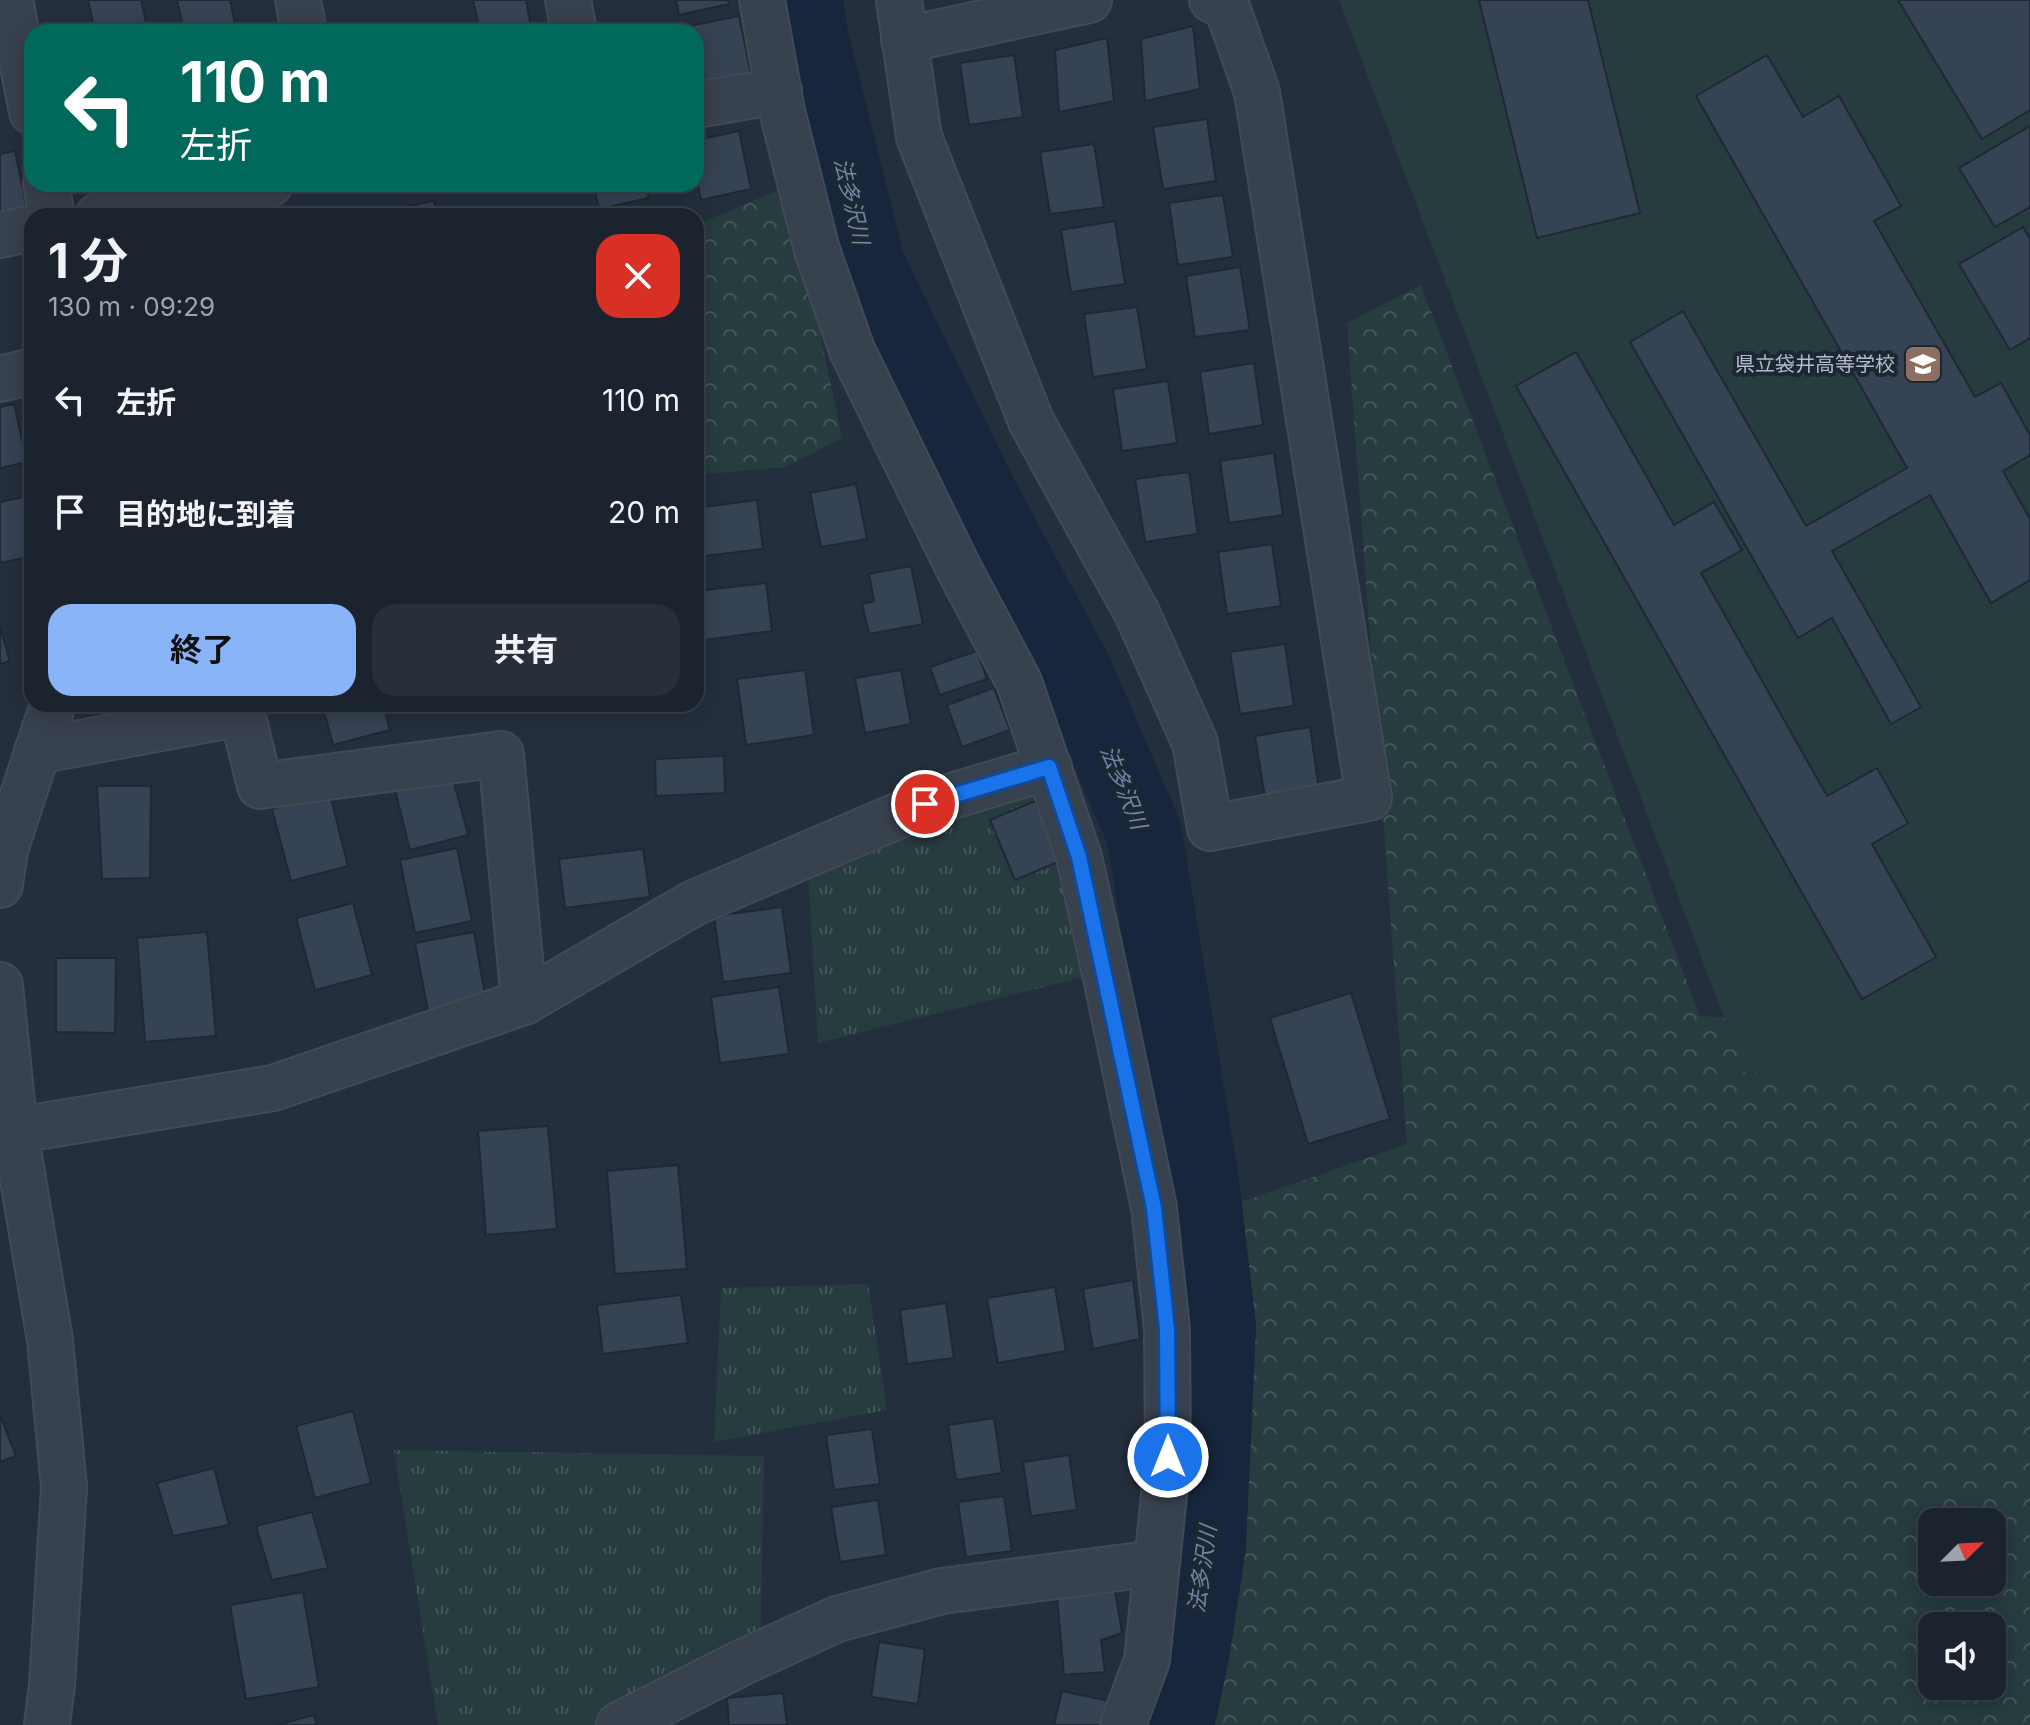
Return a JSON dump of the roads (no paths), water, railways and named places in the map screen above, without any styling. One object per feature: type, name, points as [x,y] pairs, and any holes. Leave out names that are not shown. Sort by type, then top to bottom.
[{"type":"street","points":[[10,0],[24,71]]},
{"type":"street","points":[[298,0],[302,24]]},
{"type":"street","points":[[568,0],[572,24]]},
{"type":"street","points":[[762,0],[779,91],[817,250],[852,350],[958,567],[1019,682],[1079,857],[1154,1208],[1168,1338],[1168,1457],[1147,1660],[1123,1725]]},
{"type":"street","points":[[1089,0],[901,20],[919,137],[1031,421],[1137,613],[1195,743],[1210,828],[1369,798],[1257,92],[1227,7],[1212,0]]},
{"type":"street","points":[[704,104],[779,91]]},
{"type":"street","points":[[141,208],[227,192]]},
{"type":"street","points":[[0,235],[24,230]]},
{"type":"street","points":[[0,379],[24,373]]},
{"type":"street","points":[[0,885],[5,850],[50,712]]},
{"type":"street","points":[[37,751],[242,713],[260,786],[501,754],[524,1002]]},
{"type":"street","points":[[7,1133],[273,1088],[524,1002],[694,903],[925,804],[1049,767]]},
{"type":"street","points":[[0,985],[7,1133],[50,1340],[64,1487],[47,1725]]},
{"type":"street","points":[[619,1725],[743,1662],[837,1619],[942,1591],[1156,1563]]},
{"type":"waterway","name":"法多沢川","points":[[805,0],[811,41],[867,265],[980,496],[1076,675],[1144,833],[1201,1182],[1218,1327],[1208,1546],[1192,1650],[1176,1725]]},
{"type":"place","name":"県立袋井高等学校","points":[[1923,364]]}]
